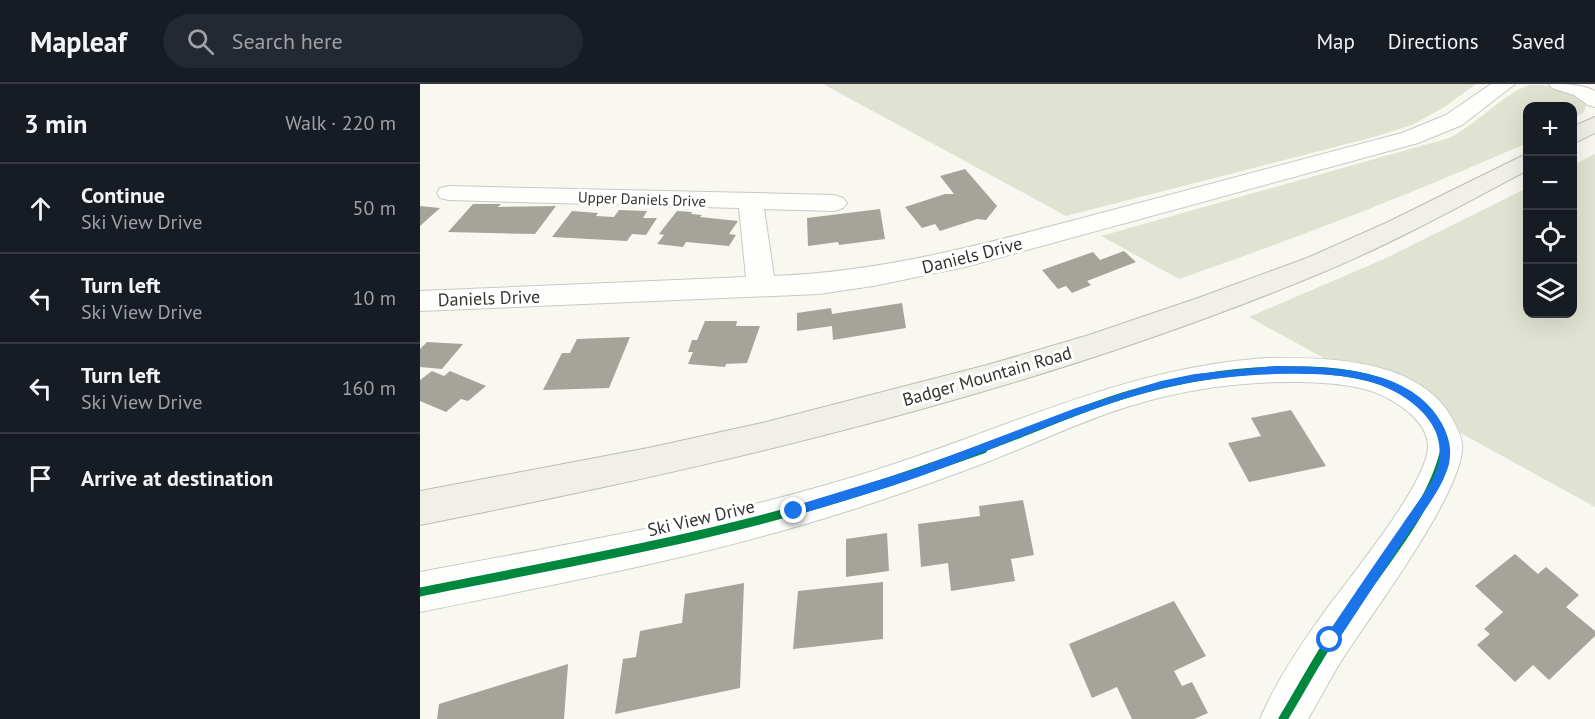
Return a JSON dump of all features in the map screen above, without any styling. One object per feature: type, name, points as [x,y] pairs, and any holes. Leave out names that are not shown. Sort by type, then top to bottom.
[{"type":"main road","points":[[1577,134],[1595,124]]},
{"type":"main road","name":"Badger Mountain Road","points":[[420,508],[634,467],[759,438],[880,407],[1081,348],[1209,305],[1319,263],[1403,226],[1523,162]]},
{"type":"street","points":[[1559,84],[1581,91],[1595,101]]},
{"type":"street","name":"Daniels Drive","points":[[420,301],[845,281],[920,268],[1377,147],[1440,127],[1466,112],[1503,85]]},
{"type":"street","name":"Upper Daniels Drive","points":[[448,193],[751,203],[834,203]]},
{"type":"street","points":[[751,203],[761,286]]},
{"type":"street","name":"Ski View Drive","points":[[420,592],[565,563],[794,511],[916,473],[1079,411],[1161,385],[1195,378],[1275,370],[1330,370],[1352,373],[1399,390],[1420,402],[1431,413],[1443,436],[1445,450],[1443,465],[1428,495],[1330,640],[1283,719]]},
{"type":"green space","points":[[823,84],[1476,84],[1443,108],[1412,125],[1374,137],[1066,216]]},
{"type":"green space","points":[[1529,85],[1560,88],[1581,99],[1586,105],[1584,112],[1577,116],[1577,102],[1523,102],[1523,145],[1355,214],[1179,279],[1101,236],[1449,138],[1519,89]]},
{"type":"green space","points":[[1595,154],[1595,507],[1249,317],[1384,259],[1523,190],[1523,318],[1577,318],[1577,163]]},
{"type":"building","points":[[965,169],[997,206],[986,220],[977,219],[940,231],[935,224],[922,228],[905,207],[945,194],[954,194],[940,176]]},
{"type":"building","points":[[473,204],[501,204],[498,207],[556,206],[535,234],[448,232]]},
{"type":"building","points":[[420,206],[440,208],[420,226]]},
{"type":"building","points":[[880,209],[885,239],[839,245],[838,242],[808,246],[807,218]]},
{"type":"building","points":[[619,210],[647,211],[643,218],[657,218],[646,235],[632,234],[627,241],[552,237],[572,211],[614,217]]},
{"type":"building","points":[[677,211],[702,215],[700,217],[738,221],[729,234],[736,235],[729,246],[686,242],[683,247],[657,244],[664,235],[659,234]]},
{"type":"building","points":[[1124,251],[1136,262],[1087,281],[1091,285],[1072,293],[1066,286],[1058,289],[1042,270],[1093,252],[1100,260]]},
{"type":"building","points":[[902,303],[906,328],[833,340],[832,326],[797,331],[797,313],[831,308],[832,314]]},
{"type":"building","points":[[705,321],[737,321],[736,326],[760,326],[747,363],[726,364],[725,367],[688,364],[693,352],[688,352],[692,340],[697,340]]},
{"type":"building","points":[[630,337],[609,388],[543,390],[562,353],[570,353],[577,339]]},
{"type":"building","points":[[427,342],[463,344],[442,369],[420,367],[420,349]]},
{"type":"building","points":[[432,371],[444,376],[450,371],[486,386],[468,401],[461,399],[446,412],[420,401],[420,380]]},
{"type":"building","points":[[1291,410],[1326,466],[1249,482],[1228,443],[1261,436],[1251,418]]},
{"type":"building","points":[[1023,500],[1034,555],[1011,559],[1015,581],[951,591],[948,563],[921,567],[918,524],[980,516],[979,506]]},
{"type":"building","points":[[887,533],[889,571],[846,577],[846,539]]},
{"type":"building","points":[[1515,554],[1538,574],[1546,567],[1579,595],[1566,607],[1595,631],[1595,636],[1549,680],[1533,665],[1515,682],[1477,645],[1490,634],[1484,629],[1503,612],[1475,586]]},
{"type":"building","points":[[883,582],[883,639],[793,649],[798,591]]},
{"type":"building","points":[[744,583],[740,688],[615,714],[623,659],[636,657],[640,631],[682,623],[685,594]]},
{"type":"building","points":[[1174,601],[1206,656],[1174,671],[1182,686],[1192,682],[1208,713],[1194,719],[1132,719],[1117,687],[1092,698],[1069,644]]},
{"type":"building","points":[[568,664],[564,719],[437,719],[439,704]]},
{"type":"cycle path","points":[[420,592],[655,545],[794,511],[935,466],[1109,400],[1167,384],[1207,376],[1268,370],[1345,373],[1385,383],[1399,389],[1423,405],[1436,420],[1443,437],[1445,447],[1442,464],[1416,514],[1330,640],[1283,719]]},
{"type":"route","points":[[794,511],[916,473],[1126,394],[1161,385],[1195,378],[1275,370],[1330,370],[1352,373],[1390,385],[1420,402],[1437,422],[1443,436],[1445,450],[1443,465],[1428,495],[1330,640]]}]
